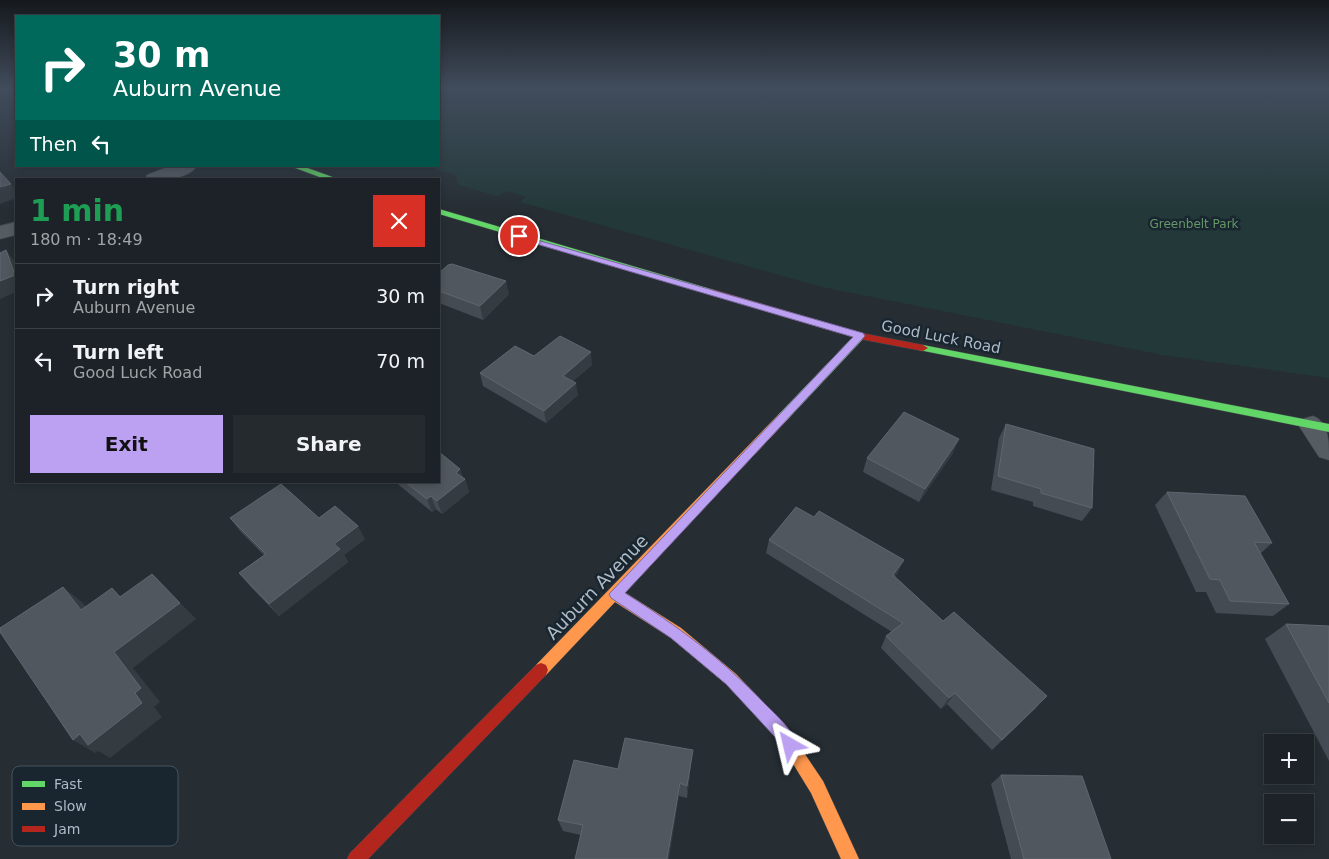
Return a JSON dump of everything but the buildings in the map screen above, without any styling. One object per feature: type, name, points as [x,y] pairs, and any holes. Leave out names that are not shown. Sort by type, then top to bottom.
[{"type":"main road","points":[[297,167],[331,178]]},
{"type":"main road","name":"Good Luck Road","points":[[440,211],[860,336],[1321,427]]},
{"type":"main road","name":"Auburn Avenue","points":[[356,859],[615,594],[860,336]]},
{"type":"main road","points":[[615,594],[676,633],[731,679],[781,731],[817,787],[850,859]]},
{"type":"street","points":[[157,178],[185,167]]},
{"type":"street","points":[[0,233],[15,228]]},
{"type":"street","points":[[1321,427],[1329,449]]},
{"type":"green space","name":"Greenbelt Park","points":[[440,129],[1329,129],[1329,378],[1163,355],[822,287],[520,202],[526,197],[506,191],[497,196],[458,185],[456,175],[428,167],[440,167]]},
{"type":"traffic: fast","points":[[297,167],[331,178]]},
{"type":"traffic: fast","points":[[440,211],[711,292]]},
{"type":"traffic: fast","points":[[784,416],[860,336]]},
{"type":"traffic: fast","points":[[923,348],[1329,428]]},
{"type":"traffic: slow","points":[[541,670],[784,416]]},
{"type":"traffic: slow","points":[[615,594],[676,633],[731,679],[781,731],[817,787],[850,859]]},
{"type":"traffic: jam","points":[[711,292],[860,336],[923,348]]},
{"type":"traffic: jam","points":[[356,859],[541,670]]},
{"type":"route","points":[[519,236],[860,336],[615,594],[676,633],[731,679],[781,731],[790,745]]}]
